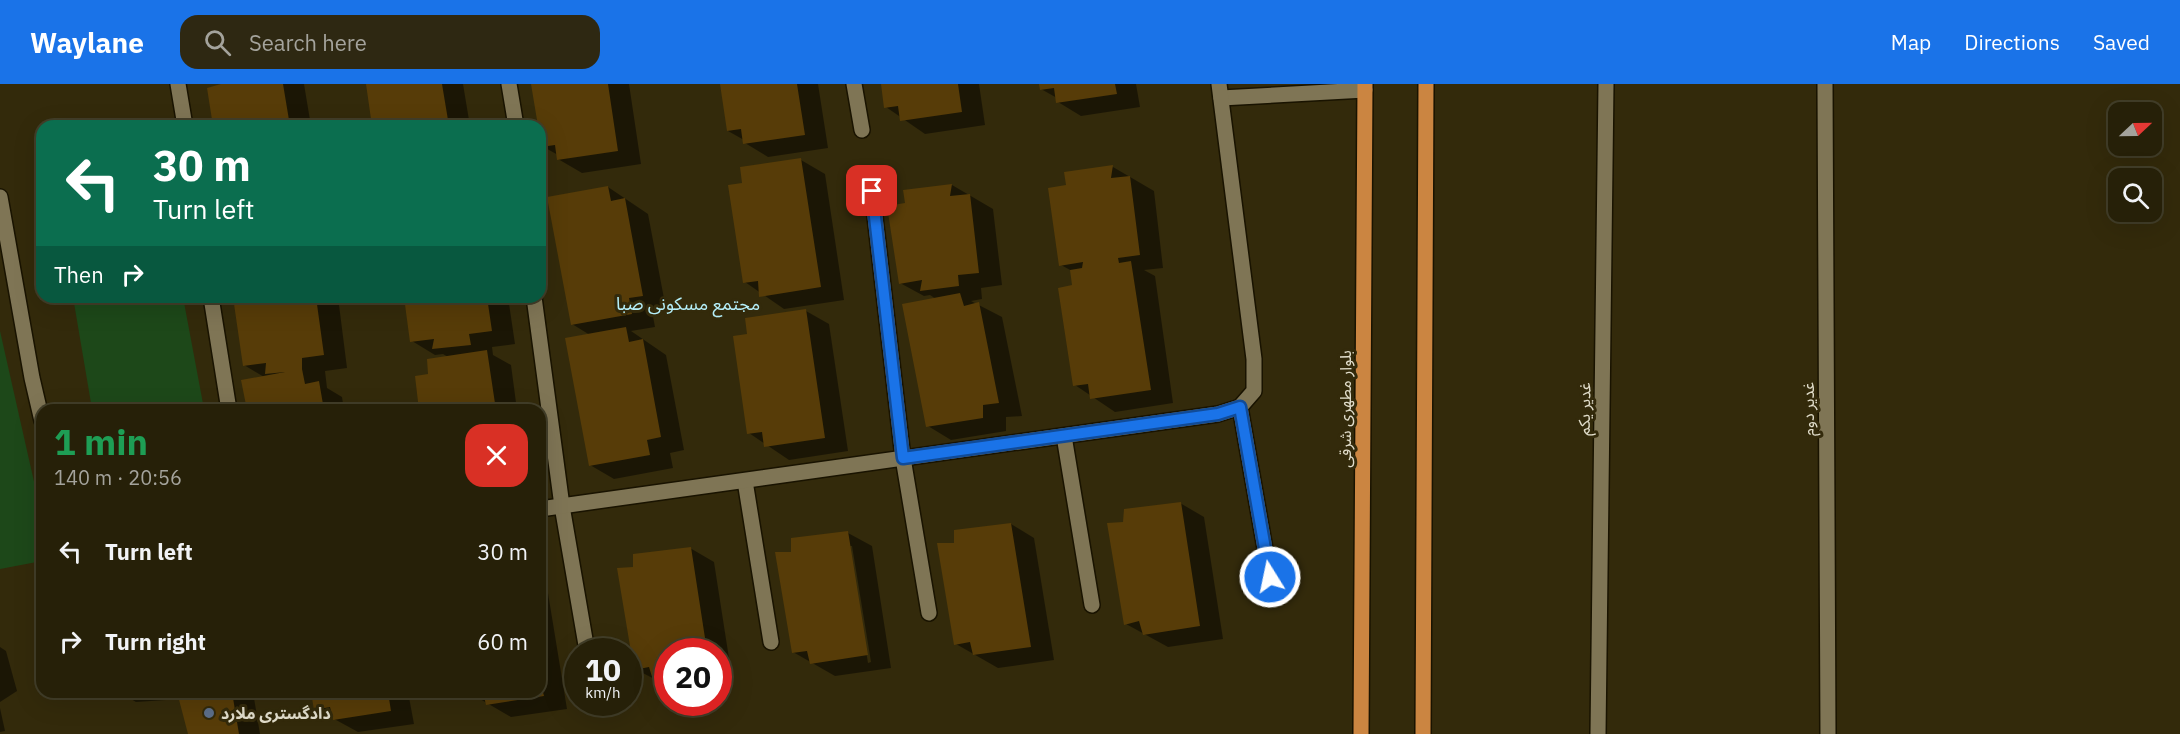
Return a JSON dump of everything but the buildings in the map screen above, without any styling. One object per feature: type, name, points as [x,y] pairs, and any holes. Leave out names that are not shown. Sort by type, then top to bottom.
[{"type":"main road","points":[[1423,734],[1426,84]]},
{"type":"main road","name":"بلوار مطهری شرقی","points":[[1361,734],[1365,87]]},
{"type":"street","points":[[178,84],[183,120]]},
{"type":"street","points":[[509,84],[515,120]]},
{"type":"street","points":[[854,84],[862,130]]},
{"type":"street","name":"غدیر یکم","points":[[1598,734],[1606,84]]},
{"type":"street","name":"غدیر دوم","points":[[1825,84],[1828,734]]},
{"type":"street","points":[[546,508],[1218,414],[1240,407],[1254,391],[1254,359],[1220,91],[1365,87]]},
{"type":"street","points":[[872,191],[903,458],[929,613]]},
{"type":"street","points":[[0,197],[38,404]]},
{"type":"street","points":[[212,303],[228,404]]},
{"type":"street","points":[[535,303],[562,506],[585,638]]},
{"type":"street","points":[[1240,407],[1270,577]]},
{"type":"street","points":[[1064,435],[1092,605]]},
{"type":"street","points":[[745,481],[771,642]]},
{"type":"green space","points":[[74,303],[184,303],[203,404],[91,404]]},
{"type":"green space","points":[[0,331],[36,490],[36,562],[0,569]]},
{"type":"place","name":"دادگستری ملارد","points":[[209,713]]},
{"type":"district","name":"مجتمع مسکونی صبا","points":[[688,303]]},
{"type":"route","points":[[872,191],[903,458],[1218,414],[1240,407],[1270,577]]}]
